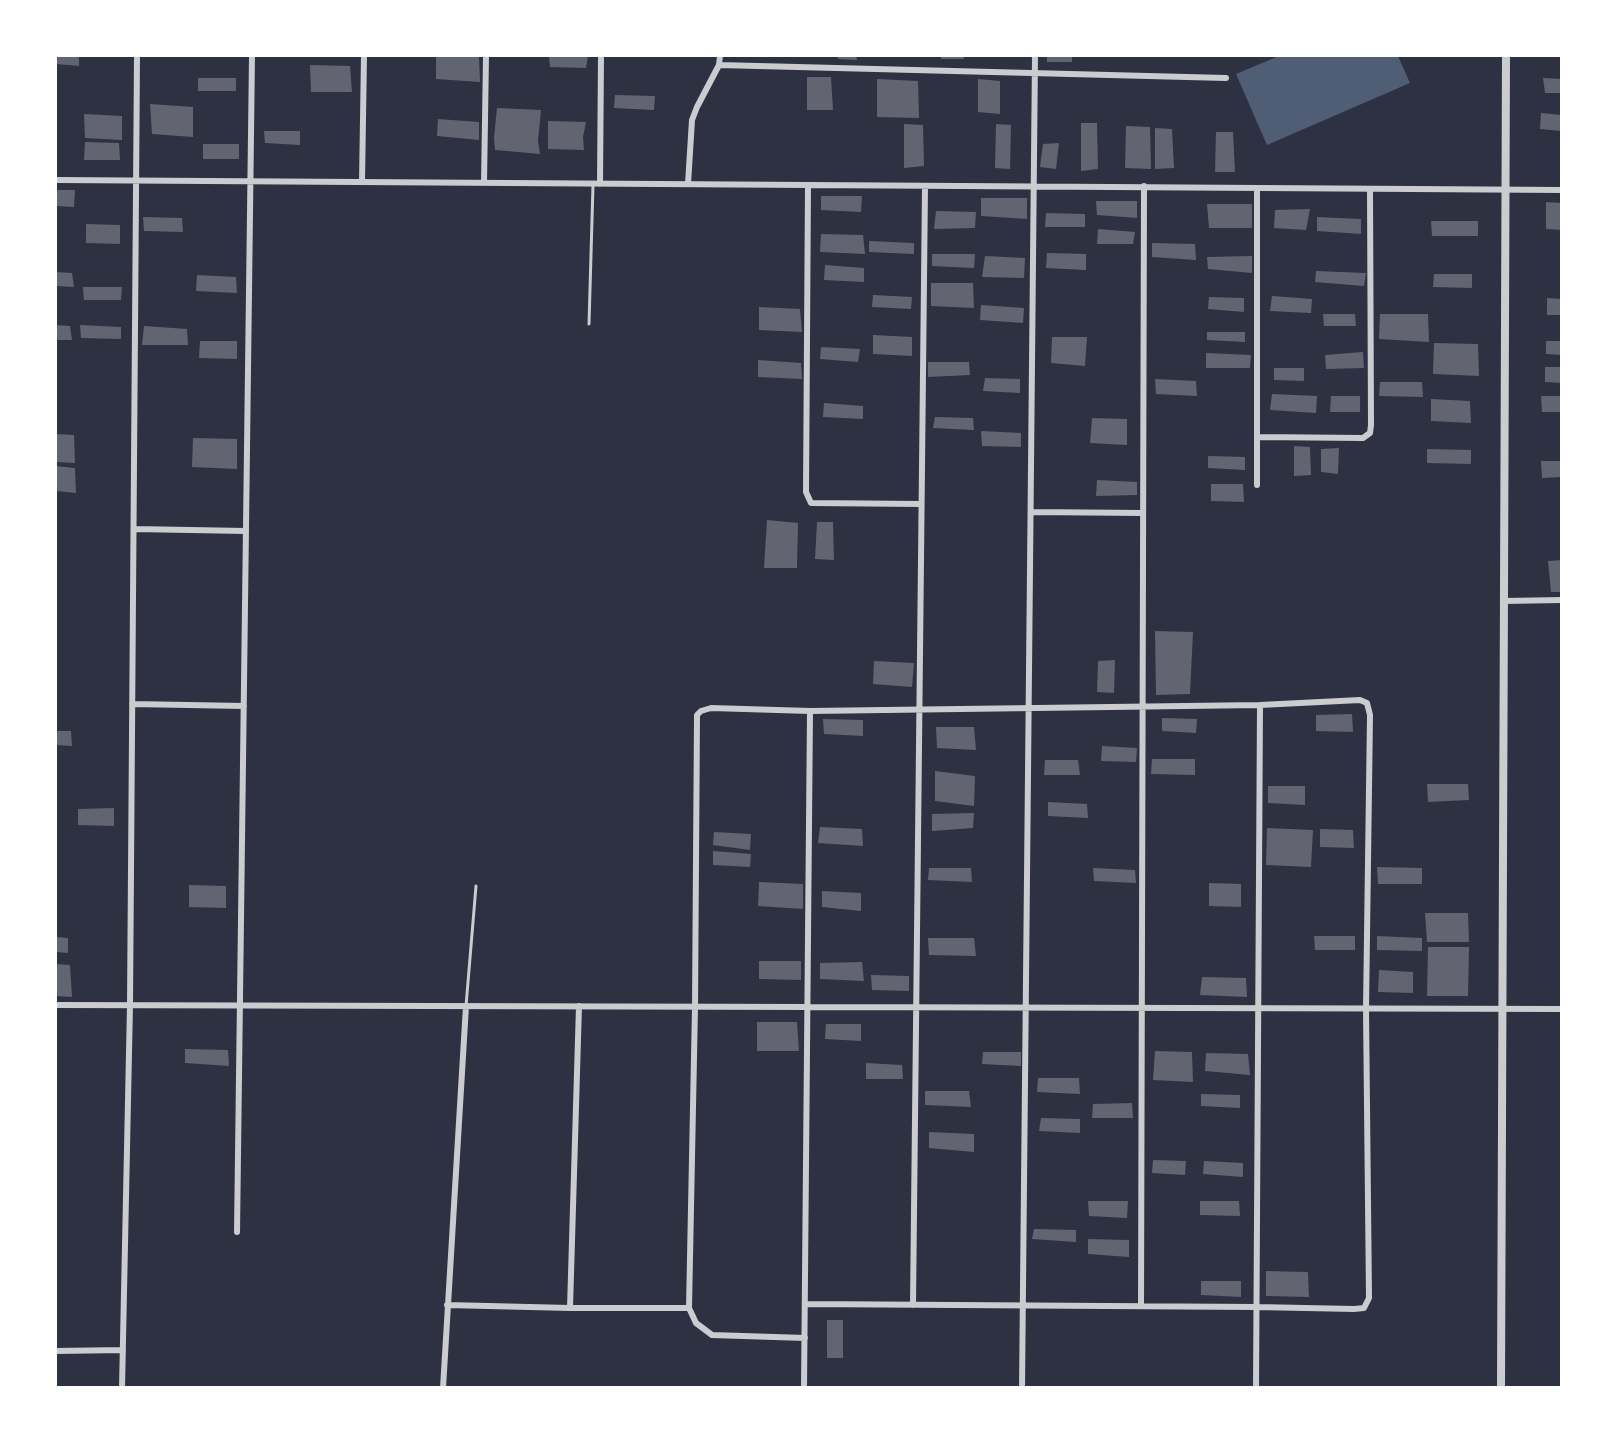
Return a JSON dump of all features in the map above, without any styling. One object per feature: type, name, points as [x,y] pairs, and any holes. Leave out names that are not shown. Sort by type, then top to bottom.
[{"type":"street","points":[[122,1388],[130,1005],[137,56]]},
{"type":"street","points":[[237,1232],[252,56]]},
{"type":"street","points":[[362,182],[364,56]]},
{"type":"street","points":[[484,183],[486,56]]},
{"type":"street","points":[[597,184],[601,56]]},
{"type":"street","points":[[688,184],[692,120],[719,65],[720,56]]},
{"type":"street","points":[[1022,1388],[1035,56]]},
{"type":"street","points":[[1501,1388],[1506,56]]},
{"type":"street","points":[[719,65],[1226,78]]},
{"type":"street","points":[[56,180],[1562,190]]},
{"type":"street","points":[[808,186],[806,492],[812,502],[921,504]]},
{"type":"street","points":[[1141,1306],[1144,186]]},
{"type":"street","points":[[913,1305],[925,187]]},
{"type":"street","points":[[1257,188],[1257,485]]},
{"type":"street","points":[[1257,437],[1363,438],[1370,433],[1370,189]]},
{"type":"street","points":[[1031,512],[1143,513]]},
{"type":"street","points":[[134,529],[246,531]]},
{"type":"street","points":[[1504,601],[1562,600]]},
{"type":"street","points":[[805,1304],[1364,1308],[1369,1298],[1366,1009],[1370,715],[1367,703],[1360,699],[1260,705],[810,711],[711,708],[697,715],[695,1007],[689,1308],[696,1323],[712,1335],[805,1338]]},
{"type":"street","points":[[132,704],[244,706]]},
{"type":"street","points":[[1256,1388],[1260,705]]},
{"type":"street","points":[[804,1388],[810,711]]},
{"type":"street","points":[[56,1005],[1562,1009]]},
{"type":"street","points":[[442,1388],[466,1006]]},
{"type":"street","points":[[570,1308],[579,1006]]},
{"type":"street","points":[[447,1305],[689,1308]]},
{"type":"street","points":[[56,1351],[123,1350]]},
{"type":"lane","points":[[589,324],[597,184]]},
{"type":"lane","points":[[466,1006],[476,886]]},
{"type":"water","points":[[1279,56],[1398,56],[1410,83],[1267,145],[1236,74]]},
{"type":"building","points":[[56,56],[79,56],[79,66],[56,64]]},
{"type":"building","points":[[436,56],[479,56],[480,82],[436,79]]},
{"type":"building","points":[[549,56],[588,56],[586,68],[550,67]]},
{"type":"building","points":[[838,56],[856,56],[857,60],[838,59]]},
{"type":"building","points":[[941,56],[963,56],[964,59],[941,59]]},
{"type":"building","points":[[1047,56],[1072,56],[1072,62],[1047,62]]},
{"type":"building","points":[[310,65],[350,66],[352,92],[311,92]]},
{"type":"building","points":[[807,77],[831,77],[833,110],[807,110]]},
{"type":"building","points":[[198,78],[236,78],[236,91],[198,91]]},
{"type":"building","points":[[1543,78],[1562,79],[1562,93],[1545,93]]},
{"type":"building","points":[[877,79],[918,81],[919,118],[877,117]]},
{"type":"building","points":[[978,79],[1000,81],[1000,114],[978,112]]},
{"type":"building","points":[[615,95],[655,96],[654,110],[614,108]]},
{"type":"building","points":[[150,104],[193,107],[193,137],[152,134]]},
{"type":"building","points":[[497,108],[541,110],[538,141],[540,154],[495,150]]},
{"type":"building","points":[[1541,113],[1562,115],[1562,131],[1540,129]]},
{"type":"building","points":[[84,114],[122,116],[122,140],[85,138]]},
{"type":"building","points":[[438,119],[479,122],[479,140],[437,136]]},
{"type":"building","points":[[548,121],[586,122],[583,137],[584,150],[548,149]]},
{"type":"building","points":[[1081,123],[1097,123],[1098,169],[1081,171]]},
{"type":"building","points":[[904,124],[923,125],[924,166],[904,168]]},
{"type":"building","points":[[996,124],[1011,125],[1010,169],[995,168]]},
{"type":"building","points":[[1126,126],[1150,127],[1151,169],[1125,168]]},
{"type":"building","points":[[1155,128],[1172,129],[1174,168],[1155,169]]},
{"type":"building","points":[[264,131],[300,131],[300,145],[265,143]]},
{"type":"building","points":[[1216,132],[1233,132],[1235,172],[1215,172]]},
{"type":"building","points":[[85,142],[119,143],[120,160],[84,160]]},
{"type":"building","points":[[1059,143],[1056,169],[1040,167],[1043,144]]},
{"type":"building","points":[[203,144],[239,144],[239,159],[203,159]]},
{"type":"building","points":[[56,190],[75,190],[74,207],[56,206]]},
{"type":"building","points":[[821,196],[862,196],[861,212],[821,210]]},
{"type":"building","points":[[981,198],[1027,198],[1027,219],[981,216]]},
{"type":"building","points":[[1096,201],[1137,201],[1137,218],[1097,215]]},
{"type":"building","points":[[1546,202],[1562,203],[1562,230],[1546,229]]},
{"type":"building","points":[[1207,204],[1252,204],[1252,228],[1209,228]]},
{"type":"building","points":[[1310,209],[1306,230],[1274,228],[1275,210]]},
{"type":"building","points":[[936,211],[976,212],[975,228],[934,229]]},
{"type":"building","points":[[1046,213],[1085,214],[1085,227],[1045,227]]},
{"type":"building","points":[[143,217],[182,218],[183,232],[144,231]]},
{"type":"building","points":[[1317,217],[1361,219],[1361,234],[1317,231]]},
{"type":"building","points":[[1431,221],[1478,221],[1478,236],[1432,236]]},
{"type":"building","points":[[86,224],[120,225],[120,244],[86,243]]},
{"type":"building","points":[[1098,229],[1135,232],[1133,244],[1097,244]]},
{"type":"building","points":[[821,234],[863,235],[865,254],[820,252]]},
{"type":"building","points":[[869,241],[914,243],[914,254],[869,252]]},
{"type":"building","points":[[1152,243],[1195,244],[1196,260],[1152,257]]},
{"type":"building","points":[[1047,253],[1086,254],[1086,270],[1046,268]]},
{"type":"building","points":[[932,254],[975,254],[974,268],[932,266]]},
{"type":"building","points":[[985,256],[1025,258],[1024,278],[982,277]]},
{"type":"building","points":[[1252,256],[1252,273],[1208,269],[1207,257]]},
{"type":"building","points":[[825,265],[864,268],[864,282],[824,280]]},
{"type":"building","points":[[1316,271],[1366,273],[1364,286],[1315,282]]},
{"type":"building","points":[[56,272],[72,273],[74,287],[56,286]]},
{"type":"building","points":[[1434,274],[1472,274],[1472,288],[1433,287]]},
{"type":"building","points":[[197,275],[236,277],[237,293],[196,291]]},
{"type":"building","points":[[931,283],[973,283],[974,308],[931,306]]},
{"type":"building","points":[[83,287],[122,287],[121,300],[84,300]]},
{"type":"building","points":[[873,295],[912,297],[911,309],[872,307]]},
{"type":"building","points":[[1272,296],[1312,299],[1311,313],[1270,311]]},
{"type":"building","points":[[1209,297],[1244,298],[1244,312],[1208,309]]},
{"type":"building","points":[[1547,298],[1562,299],[1562,315],[1547,315]]},
{"type":"building","points":[[981,305],[1024,308],[1023,323],[980,320]]},
{"type":"building","points":[[759,307],[800,309],[802,332],[759,330]]},
{"type":"building","points":[[1323,314],[1355,314],[1356,326],[1324,326]]},
{"type":"building","points":[[1380,314],[1428,314],[1429,342],[1379,339]]},
{"type":"building","points":[[56,325],[70,326],[72,340],[56,340]]},
{"type":"building","points":[[80,325],[121,327],[121,339],[81,338]]},
{"type":"building","points":[[144,326],[187,329],[188,345],[142,345]]},
{"type":"building","points":[[1207,332],[1245,332],[1245,342],[1207,340]]},
{"type":"building","points":[[873,335],[912,337],[912,356],[873,354]]},
{"type":"building","points":[[1052,337],[1087,337],[1085,366],[1051,363]]},
{"type":"building","points":[[200,341],[237,341],[237,359],[199,358]]},
{"type":"building","points":[[1546,341],[1562,341],[1562,355],[1546,354]]},
{"type":"building","points":[[1434,343],[1478,344],[1479,376],[1433,374]]},
{"type":"building","points":[[821,347],[860,349],[858,362],[820,359]]},
{"type":"building","points":[[1363,352],[1364,368],[1326,369],[1325,355]]},
{"type":"building","points":[[1206,353],[1251,355],[1250,368],[1206,368]]},
{"type":"building","points":[[758,360],[801,363],[802,379],[758,377]]},
{"type":"building","points":[[928,362],[969,362],[970,375],[928,377]]},
{"type":"building","points":[[1545,367],[1562,367],[1562,383],[1545,382]]},
{"type":"building","points":[[1274,368],[1304,368],[1304,381],[1274,380]]},
{"type":"building","points":[[985,378],[1020,379],[1020,393],[983,391]]},
{"type":"building","points":[[1155,379],[1196,381],[1197,396],[1156,394]]},
{"type":"building","points":[[1380,382],[1422,382],[1423,397],[1379,396]]},
{"type":"building","points":[[1272,394],[1317,396],[1316,413],[1270,410]]},
{"type":"building","points":[[1331,396],[1360,396],[1360,412],[1330,412]]},
{"type":"building","points":[[1541,396],[1562,396],[1562,412],[1542,412]]},
{"type":"building","points":[[1431,399],[1470,401],[1471,423],[1431,421]]},
{"type":"building","points":[[824,403],[863,406],[863,419],[823,417]]},
{"type":"building","points":[[935,417],[973,418],[974,430],[933,428]]},
{"type":"building","points":[[1092,418],[1127,419],[1127,445],[1090,443]]},
{"type":"building","points":[[981,431],[1021,433],[1021,447],[982,446]]},
{"type":"building","points":[[56,434],[74,435],[75,463],[56,462]]},
{"type":"building","points":[[193,438],[237,439],[237,469],[192,467]]},
{"type":"building","points":[[1294,446],[1310,447],[1311,475],[1294,476]]},
{"type":"building","points":[[1339,448],[1338,474],[1321,472],[1321,449]]},
{"type":"building","points":[[1427,449],[1471,450],[1471,464],[1427,463]]},
{"type":"building","points":[[1208,456],[1245,457],[1245,470],[1208,468]]},
{"type":"building","points":[[1541,461],[1562,461],[1562,477],[1542,478]]},
{"type":"building","points":[[56,466],[75,468],[76,493],[56,491]]},
{"type":"building","points":[[1097,480],[1137,482],[1137,495],[1096,496]]},
{"type":"building","points":[[1211,484],[1243,484],[1244,502],[1211,501]]},
{"type":"building","points":[[767,520],[798,523],[797,568],[764,568]]},
{"type":"building","points":[[817,522],[833,522],[834,560],[815,559]]},
{"type":"building","points":[[1562,560],[1562,592],[1551,592],[1548,561]]},
{"type":"building","points":[[1155,631],[1193,632],[1190,694],[1156,695]]},
{"type":"building","points":[[1115,660],[1114,693],[1097,692],[1098,661]]},
{"type":"building","points":[[874,661],[914,663],[912,687],[873,684]]},
{"type":"building","points":[[1352,714],[1353,732],[1316,731],[1316,715]]},
{"type":"building","points":[[1162,718],[1197,719],[1196,733],[1162,731]]},
{"type":"building","points":[[823,719],[863,720],[863,736],[824,734]]},
{"type":"building","points":[[936,727],[974,727],[976,750],[937,748]]},
{"type":"building","points":[[56,731],[71,731],[72,746],[56,745]]},
{"type":"building","points":[[1102,746],[1137,748],[1136,762],[1101,761]]},
{"type":"building","points":[[1152,759],[1195,759],[1195,775],[1151,774]]},
{"type":"building","points":[[1045,760],[1078,760],[1080,775],[1044,775]]},
{"type":"building","points":[[935,771],[975,776],[974,806],[935,801]]},
{"type":"building","points":[[1427,784],[1468,784],[1469,800],[1428,802]]},
{"type":"building","points":[[1268,786],[1305,786],[1305,805],[1268,803]]},
{"type":"building","points":[[1048,802],[1087,804],[1088,818],[1048,816]]},
{"type":"building","points":[[114,808],[114,826],[78,825],[78,809]]},
{"type":"building","points":[[974,813],[973,828],[932,831],[932,814]]},
{"type":"building","points":[[820,827],[862,829],[863,846],[818,843]]},
{"type":"building","points":[[1267,828],[1313,830],[1311,867],[1266,865]]},
{"type":"building","points":[[1320,829],[1353,830],[1354,848],[1320,847]]},
{"type":"building","points":[[714,832],[751,834],[750,850],[713,845]]},
{"type":"building","points":[[713,851],[751,854],[750,867],[713,865]]},
{"type":"building","points":[[1377,867],[1422,868],[1422,884],[1378,884]]},
{"type":"building","points":[[929,868],[971,868],[972,882],[928,880]]},
{"type":"building","points":[[1093,868],[1135,870],[1136,883],[1094,881]]},
{"type":"building","points":[[759,882],[803,884],[803,909],[758,906]]},
{"type":"building","points":[[1209,883],[1241,884],[1241,907],[1209,906]]},
{"type":"building","points":[[189,885],[226,886],[226,908],[189,907]]},
{"type":"building","points":[[822,891],[861,893],[861,911],[822,907]]},
{"type":"building","points":[[1425,913],[1468,913],[1469,942],[1427,942]]},
{"type":"building","points":[[1314,936],[1355,936],[1355,950],[1315,950]]},
{"type":"building","points":[[1377,936],[1422,938],[1422,951],[1377,950]]},
{"type":"building","points":[[56,937],[68,938],[68,953],[56,952]]},
{"type":"building","points":[[928,938],[974,938],[976,956],[929,955]]},
{"type":"building","points":[[1428,947],[1469,947],[1468,996],[1427,996]]},
{"type":"building","points":[[759,961],[801,961],[801,980],[759,979]]},
{"type":"building","points":[[862,962],[864,981],[820,979],[820,963]]},
{"type":"building","points":[[56,964],[70,965],[72,997],[56,996]]},
{"type":"building","points":[[1379,970],[1413,972],[1413,993],[1378,992]]},
{"type":"building","points":[[871,975],[909,976],[909,991],[872,990]]},
{"type":"building","points":[[1202,977],[1246,978],[1247,997],[1200,995]]},
{"type":"building","points":[[757,1022],[797,1022],[799,1051],[757,1051]]},
{"type":"building","points":[[826,1024],[861,1024],[861,1041],[825,1039]]},
{"type":"building","points":[[185,1049],[228,1050],[229,1066],[185,1063]]},
{"type":"building","points":[[1155,1051],[1192,1052],[1193,1082],[1153,1080]]},
{"type":"building","points":[[983,1052],[1021,1052],[1021,1066],[982,1064]]},
{"type":"building","points":[[1206,1053],[1248,1054],[1250,1075],[1205,1071]]},
{"type":"building","points":[[866,1063],[902,1065],[903,1079],[866,1079]]},
{"type":"building","points":[[1038,1078],[1079,1078],[1080,1094],[1037,1092]]},
{"type":"building","points":[[925,1091],[969,1091],[971,1107],[925,1105]]},
{"type":"building","points":[[1201,1094],[1240,1095],[1240,1108],[1201,1106]]},
{"type":"building","points":[[1132,1103],[1133,1118],[1092,1118],[1093,1104]]},
{"type":"building","points":[[1041,1118],[1080,1119],[1080,1133],[1039,1131]]},
{"type":"building","points":[[929,1132],[974,1134],[974,1152],[929,1148]]},
{"type":"building","points":[[1153,1160],[1186,1161],[1185,1175],[1152,1173]]},
{"type":"building","points":[[1204,1161],[1243,1163],[1243,1177],[1203,1174]]},
{"type":"building","points":[[1088,1201],[1128,1201],[1127,1218],[1089,1216]]},
{"type":"building","points":[[1200,1201],[1239,1201],[1240,1216],[1200,1215]]},
{"type":"building","points":[[1034,1229],[1076,1230],[1076,1242],[1032,1239]]},
{"type":"building","points":[[1088,1239],[1129,1240],[1129,1257],[1088,1254]]},
{"type":"building","points":[[1266,1271],[1308,1272],[1309,1297],[1266,1296]]},
{"type":"building","points":[[1201,1281],[1241,1281],[1241,1297],[1201,1295]]},
{"type":"building","points":[[827,1320],[843,1320],[843,1358],[827,1358]]}]
